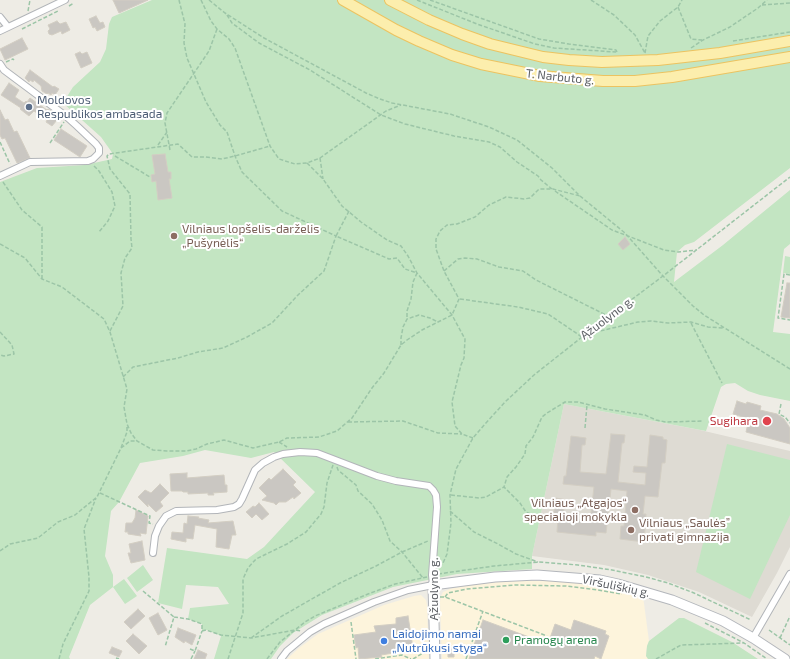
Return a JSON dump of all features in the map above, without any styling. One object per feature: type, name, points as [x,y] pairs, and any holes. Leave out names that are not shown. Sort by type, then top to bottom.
[{"type":"main road","name":"T. Narbuto g.","points":[[343,0],[419,42],[452,55],[481,64],[540,76],[596,81],[635,81],[672,77],[790,57]]},
{"type":"main road","name":"T. Narbuto g.","points":[[390,0],[428,20],[490,44],[543,57],[569,60],[602,62],[658,60],[720,53],[790,41]]},
{"type":"main road","name":"Viršuliškių g.","points":[[433,585],[456,581],[516,576],[570,577],[600,580],[672,600],[701,611],[753,638],[785,659]]},
{"type":"main road","name":"Ąžuolyno g.","points":[[433,585],[435,659]]},
{"type":"street","points":[[0,31],[65,0]]},
{"type":"street","points":[[0,17],[8,27]]},
{"type":"street","points":[[0,176],[30,162],[88,161],[93,159],[99,153],[99,148],[96,144],[67,117],[1,69]]},
{"type":"street","points":[[152,553],[154,536],[166,516],[176,511],[226,510],[234,507],[239,504],[255,470],[262,463],[274,457],[296,452],[309,452],[324,455],[335,460]]},
{"type":"street","name":"Ąžuolyno g.","points":[[335,460],[377,476],[396,481],[429,486],[433,490],[436,495],[437,506],[432,575],[433,585]]},
{"type":"street","points":[[753,638],[790,574]]},
{"type":"street","points":[[281,659],[287,651],[310,632],[324,624],[374,602],[408,590],[433,585]]},
{"type":"path","points":[[26,18],[30,0]]},
{"type":"path","points":[[179,0],[185,24],[184,43],[187,58],[206,102],[220,125],[227,132],[242,172],[282,211],[389,259],[397,258],[405,269],[417,273]]},
{"type":"path","points":[[201,0],[211,21],[235,48],[270,146],[279,159],[295,164],[307,163],[320,158],[386,111],[401,105]]},
{"type":"path","points":[[209,0],[225,13],[264,38],[329,74],[380,99],[401,105],[450,114],[489,127],[526,147],[552,168],[580,196],[628,236],[634,245],[693,306],[704,315],[790,369]]},
{"type":"path","points":[[417,0],[477,24],[535,44],[554,48],[617,52],[616,50],[539,39],[430,0]]},
{"type":"path","points":[[591,0],[614,15],[635,35],[645,53]]},
{"type":"path","points":[[645,53],[648,36],[660,20],[678,7],[682,0]]},
{"type":"path","points":[[697,48],[689,49],[703,40],[730,27],[767,0]]},
{"type":"path","points":[[762,5],[790,2]]},
{"type":"path","points":[[678,7],[691,39],[703,40]]},
{"type":"path","points":[[225,13],[232,23],[260,43],[310,70],[381,115],[405,124],[454,136],[489,142],[500,147],[517,162],[538,176],[552,189],[612,230],[664,250],[678,252],[697,250]]},
{"type":"path","points":[[22,29],[48,16]]},
{"type":"path","points":[[170,150],[165,123],[167,113],[209,51],[217,29]]},
{"type":"path","points":[[731,42],[790,32]]},
{"type":"path","points":[[638,53],[645,53]]},
{"type":"path","points":[[1,69],[12,59],[14,60]]},
{"type":"path","points":[[50,143],[61,126]]},
{"type":"path","points":[[158,146],[166,132]]},
{"type":"path","points":[[0,142],[13,170]]},
{"type":"path","points":[[110,332],[123,306],[121,273],[125,258],[132,248],[130,194],[110,169],[107,156],[113,153],[169,144],[178,144],[192,157],[222,159],[270,146]]},
{"type":"path","points":[[115,156],[150,177]]},
{"type":"path","points":[[320,158],[323,179]]},
{"type":"path","points":[[88,161],[99,171],[106,181],[112,192],[115,206],[108,221],[99,232]]},
{"type":"path","points":[[307,163],[323,179],[342,206],[361,222],[387,240],[401,246],[417,273],[452,315],[465,339],[464,358],[452,402],[454,426],[462,434]]},
{"type":"path","name":"Ąžuolyno g.","points":[[432,575],[443,563],[447,554],[451,523],[450,494],[456,469],[473,438],[505,402],[534,374],[790,177]]},
{"type":"path","points":[[4,183],[22,210],[42,227],[42,279]]},
{"type":"path","points":[[459,299],[444,271],[436,249],[436,239],[440,230],[447,225],[457,224],[475,217],[489,205],[506,197],[524,199],[530,198],[539,189],[552,189],[580,196]]},
{"type":"path","points":[[123,377],[133,367],[178,358],[198,352],[223,348],[247,338],[272,323],[298,295],[324,271],[336,236],[349,211]]},
{"type":"path","points":[[0,244],[25,258],[42,279],[62,287],[104,319],[110,332],[127,389],[124,407],[127,424],[137,441],[153,450],[186,451],[224,440],[253,448],[279,442],[287,438],[319,437],[337,431],[352,418],[384,373],[401,345],[417,333],[452,315],[459,299]]},
{"type":"path","points":[[444,271],[458,258],[477,259],[499,267],[523,271],[536,280],[609,316]]},
{"type":"path","points":[[401,345],[403,326],[407,319],[407,311],[411,299],[413,282],[417,273]]},
{"type":"path","points":[[790,275],[784,274],[778,318],[790,320]]},
{"type":"path","points":[[459,299],[518,307],[548,314],[582,337],[638,322],[651,321],[668,323],[690,322],[708,327],[726,329]]},
{"type":"path","points":[[407,319],[419,315],[438,322]]},
{"type":"path","points":[[690,322],[722,383]]},
{"type":"path","points":[[0,332],[12,345],[14,354],[4,356],[0,355]]},
{"type":"path","points":[[450,494],[479,498],[486,497],[504,488],[507,477],[525,454],[526,446],[533,437],[542,417],[564,402],[578,402],[605,409],[645,415],[656,420],[666,422],[703,421]]},
{"type":"path","points":[[781,404],[779,414],[785,417],[790,423]]},
{"type":"path","points":[[585,428],[587,405]]},
{"type":"path","points":[[348,422],[403,421],[438,433],[462,434],[473,438]]},
{"type":"path","points":[[59,659],[63,644],[89,591],[90,577],[84,529],[99,492],[121,448],[127,424]]},
{"type":"path","points":[[121,448],[130,441],[137,441]]},
{"type":"path","points":[[268,659],[280,642],[314,616],[395,584],[423,578],[390,540],[382,520],[372,504],[358,491],[356,485],[338,470],[335,460]]},
{"type":"path","points":[[228,659],[243,612],[243,579],[248,568],[256,559],[287,544],[306,532],[316,520],[324,508],[327,483],[335,460]]},
{"type":"path","points":[[504,488],[520,503],[526,512],[547,521]]},
{"type":"path","points":[[99,492],[150,516],[149,523],[159,526]]},
{"type":"path","points":[[0,551],[10,544],[38,538],[58,522],[75,515],[97,497]]},
{"type":"path","points":[[450,511],[474,532],[516,554],[539,562]]},
{"type":"path","points":[[251,638],[282,616],[340,583],[402,552],[435,538]]},
{"type":"path","points":[[547,636],[445,596],[448,593],[467,589],[529,585],[566,586],[628,595]]},
{"type":"path","points":[[143,592],[174,617],[188,619],[202,624],[202,631],[191,659]]},
{"type":"path","points":[[466,659],[483,611]]},
{"type":"path","points":[[780,638],[790,616]]},
{"type":"path","points":[[165,647],[174,617]]},
{"type":"path","points":[[351,622],[356,659]]},
{"type":"path","points":[[703,622],[744,643],[767,659]]},
{"type":"path","points":[[202,631],[206,630],[221,636],[251,638],[295,630],[310,632]]},
{"type":"path","points":[[769,630],[790,645]]},
{"type":"path","points":[[656,659],[681,645],[744,643]]},
{"type":"path","points":[[190,650],[195,651]]},
{"type":"path","points":[[375,659],[402,655],[412,659],[425,652]]},
{"type":"shaded area","points":[[564,404],[700,430],[790,451],[790,547],[752,617],[699,592],[648,575],[604,565],[532,556]]},
{"type":"shaded area","points":[[510,581],[554,581],[582,583],[643,596],[649,641],[646,656],[648,659],[442,659],[440,602],[443,592],[469,585]]},
{"type":"shaded area","points":[[421,595],[426,600],[427,605],[429,659],[287,659],[318,634],[384,605]]},
{"type":"green space","points":[[152,0],[790,0],[790,168],[694,242],[685,245],[677,252],[674,282],[723,245],[790,190],[790,244],[784,249],[773,332],[790,334],[790,401],[760,395],[748,391],[735,383],[726,384],[721,387],[706,431],[564,404],[532,556],[532,569],[457,574],[393,587],[322,615],[293,633],[280,646],[271,659],[214,659],[221,636],[207,630],[202,631],[202,624],[188,619],[190,608],[229,604],[218,587],[186,585],[182,609],[158,603],[167,548],[247,559],[264,547],[315,492],[274,452],[251,458],[205,450],[183,456],[140,463],[119,502],[111,511],[105,556],[113,575],[113,587],[90,605],[69,657],[70,659],[0,659],[0,182],[37,168],[85,165],[112,159],[113,154],[101,137],[63,103],[73,87],[100,62],[106,49],[109,24],[112,17]]},
{"type":"green space","points":[[785,256],[790,257],[790,274],[783,273]]},
{"type":"green space","points":[[727,444],[790,460],[790,515],[750,599],[696,572]]},
{"type":"green space","points":[[143,565],[153,580],[137,592],[127,578]]},
{"type":"green space","points":[[124,579],[137,596],[125,604],[113,587]]},
{"type":"green space","points":[[679,618],[684,618],[732,642],[758,659],[648,659],[646,656],[649,641]]},
{"type":"building","points":[[113,0],[148,0],[119,13]]},
{"type":"building","points":[[96,16],[100,23],[103,22],[105,27],[97,31],[95,27],[93,28],[89,19]]},
{"type":"building","points":[[57,21],[60,24],[66,22],[70,30],[62,34],[61,31],[52,35],[49,34],[48,31],[50,29],[48,25]]},
{"type":"building","points":[[22,38],[28,49],[5,60],[0,49]]},
{"type":"building","points":[[80,52],[82,54],[87,52],[92,63],[81,68],[75,54]]},
{"type":"building","points":[[30,70],[53,87],[54,86],[59,89],[55,95],[52,93],[51,95],[48,93],[47,94],[42,91],[41,86],[34,80],[33,82],[30,80],[29,82],[25,78]]},
{"type":"building","points":[[9,83],[19,90],[15,97],[24,103],[30,98],[47,110],[48,109],[53,112],[53,117],[57,120],[52,126],[46,122],[47,120],[34,111],[29,116],[20,109],[21,108],[1,95]]},
{"type":"building","points":[[0,110],[5,120],[8,119],[14,132],[17,131],[30,158],[17,163],[5,138],[2,139],[0,135]]},
{"type":"building","points":[[61,129],[87,146],[80,157],[54,140]]},
{"type":"building","points":[[165,154],[168,172],[171,172],[171,179],[169,179],[172,198],[158,200],[156,181],[152,182],[151,175],[155,174],[152,155]]},
{"type":"building","points":[[625,237],[630,244],[623,250],[618,244]]},
{"type":"building","points":[[787,283],[790,283],[790,318],[781,317]]},
{"type":"building","name":"Sugihara","points":[[737,401],[761,406],[760,410],[777,414],[784,419],[790,428],[790,444],[746,432],[749,419],[733,414]]},
{"type":"building","points":[[611,434],[625,435],[624,443],[622,443],[618,482],[645,485],[646,473],[633,472],[634,466],[647,467],[650,435],[663,437],[663,439],[667,440],[665,463],[662,463],[658,497],[645,496],[643,514],[646,514],[644,542],[620,539],[621,526],[624,526],[627,491],[611,489],[606,533],[596,532],[596,536],[557,532],[558,518],[553,518],[556,498],[567,500],[566,506],[564,506],[563,518],[590,521],[594,487],[563,484],[564,476],[566,476],[571,436],[586,438],[585,445],[582,445],[580,472],[606,474]]},
{"type":"building","points":[[283,469],[296,482],[293,485],[301,493],[294,499],[293,497],[286,502],[279,502],[276,505],[274,503],[262,500],[267,496],[259,488],[269,478],[271,480]]},
{"type":"building","points":[[187,473],[187,478],[224,475],[225,485],[227,485],[227,492],[208,495],[208,493],[188,494],[188,492],[171,491],[170,474]]},
{"type":"building","points":[[160,484],[169,493],[160,502],[163,506],[156,512],[148,504],[148,507],[138,497],[145,490],[151,493]]},
{"type":"building","points":[[259,503],[269,514],[262,520],[256,514],[252,518],[246,512]]},
{"type":"building","points":[[136,510],[148,516],[146,534],[140,533],[141,536],[128,534],[128,532],[125,532],[126,523],[132,523],[135,518]]},
{"type":"building","points":[[188,516],[209,520],[208,523],[233,521],[236,535],[232,535],[229,549],[216,547],[217,529],[195,525],[193,539],[186,538],[186,542],[171,539],[172,532],[183,533],[184,523],[187,524]]},
{"type":"building","points":[[142,541],[145,560],[131,563],[128,553],[131,553],[129,544]]},
{"type":"building","points":[[138,609],[145,616],[131,629],[124,622]]},
{"type":"building","points":[[158,613],[167,630],[158,635],[149,618]]},
{"type":"building","name":"Laidojimo namai „Nutrūkusi styga“","points":[[408,616],[413,648],[381,655],[382,657],[359,659],[358,647],[356,648],[354,635],[376,632],[374,626],[396,624],[396,618]]},
{"type":"building","name":"Pramogų arena","points":[[483,620],[548,644],[555,624],[571,630],[574,620],[606,631],[605,634],[609,636],[601,659],[595,656],[594,659],[469,659]]},
{"type":"building","points":[[178,628],[196,635],[192,645],[185,641],[184,643],[175,637]]},
{"type":"building","points":[[133,634],[147,646],[139,654],[126,641]]},
{"type":"building","points":[[112,647],[122,651],[119,657],[109,653]]},
{"type":"building","points":[[448,648],[454,648],[454,657],[448,657]]},
{"type":"building","points":[[198,650],[207,654],[205,659],[194,659]]},
{"type":"place","name":"Moldovos Respublikos ambasada","points":[[29,107]]},
{"type":"place","name":"Vilniaus lopšelis-darželis „Pušynėlis“","points":[[174,236]]},
{"type":"place","name":"Sugihara","points":[[767,421]]},
{"type":"place","name":"Vilniaus „Atgajos“ specialioji mokykla","points":[[635,510]]},
{"type":"place","name":"Vilniaus „Saulės” privati gimnazija","points":[[631,530]]},
{"type":"place","name":"Pramogų arena","points":[[506,640]]},
{"type":"place","name":"Laidojimo namai „Nutrūkusi styga“","points":[[384,641]]}]
